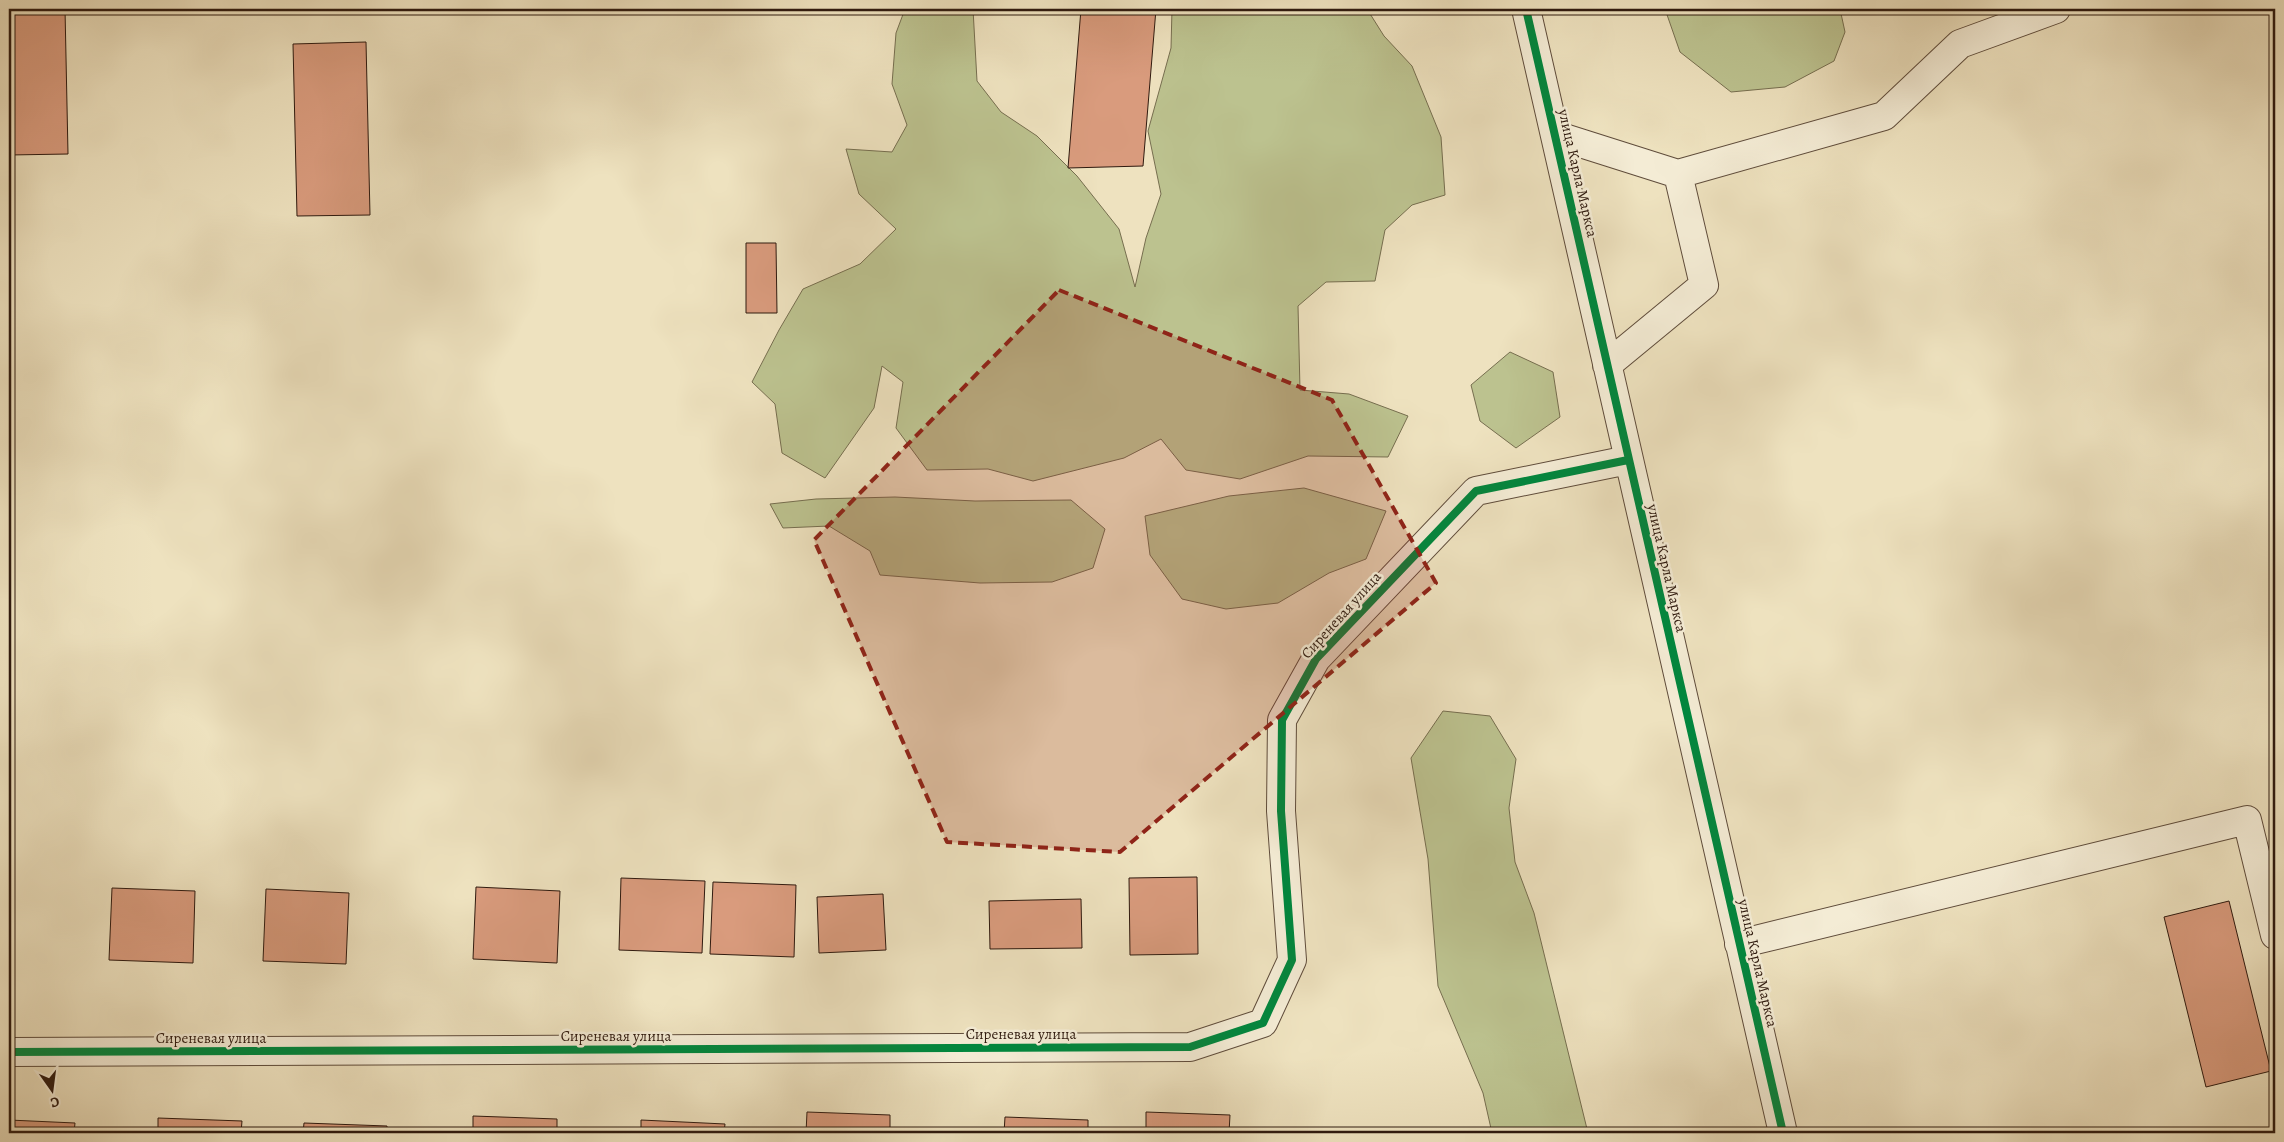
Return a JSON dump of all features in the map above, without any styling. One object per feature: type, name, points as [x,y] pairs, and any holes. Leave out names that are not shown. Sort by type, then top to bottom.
[{"type":"street","name":"улица Карла Маркса","points":[[1526,9],[1782,1133]]},
{"type":"street","points":[[1555,135],[1678,174],[1884,116],[1960,44],[2056,9]]},
{"type":"street","points":[[1607,365],[1704,285],[1678,174]]},
{"type":"street","name":"Сиреневая улица","points":[[9,1052],[1190,1047],[1263,1023],[1292,960],[1281,811],[1282,720],[1316,659],[1476,491],[1628,460]]},
{"type":"street","points":[[1739,944],[2247,820],[2275,935]]},
{"type":"highlighted area","points":[[1059,290],[1332,400],[1436,583],[1120,852],[947,842],[814,540]]},
{"type":"green space","points":[[905,9],[973,9],[977,81],[1001,112],[1037,136],[1077,176],[1119,229],[1135,287],[1146,238],[1161,194],[1148,131],[1171,48],[1172,9],[1367,9],[1384,36],[1412,66],[1441,137],[1445,195],[1412,205],[1385,230],[1375,281],[1326,282],[1298,306],[1300,390],[1349,394],[1408,416],[1388,457],[1308,456],[1240,479],[1186,470],[1161,439],[1124,458],[1033,481],[988,469],[927,470],[896,428],[903,382],[882,366],[874,408],[825,478],[782,453],[775,404],[752,382],[803,289],[860,264],[896,229],[859,194],[846,149],[892,152],[907,125],[892,84],[896,33]]},
{"type":"green space","points":[[1665,9],[1840,9],[1845,32],[1834,61],[1785,87],[1731,92],[1680,52]]},
{"type":"green space","points":[[1510,352],[1553,372],[1560,417],[1516,448],[1480,421],[1471,385]]},
{"type":"green space","points":[[1304,488],[1386,511],[1366,559],[1329,573],[1278,603],[1226,609],[1182,599],[1150,555],[1145,516],[1229,496]]},
{"type":"green space","points":[[895,497],[975,501],[1071,500],[1105,529],[1093,568],[1052,582],[980,583],[880,575],[870,551],[829,526],[783,528],[770,504],[816,499]]},
{"type":"green space","points":[[1443,711],[1490,716],[1516,759],[1509,808],[1515,862],[1534,913],[1588,1133],[1492,1133],[1483,1093],[1438,986],[1428,859],[1411,758]]},
{"type":"building","points":[[9,9],[65,9],[68,154],[9,155]]},
{"type":"building","points":[[1081,9],[1156,9],[1143,166],[1068,168]]},
{"type":"building","points":[[366,42],[370,215],[297,216],[293,44]]},
{"type":"building","points":[[746,243],[776,243],[777,313],[746,313]]},
{"type":"building","points":[[1197,877],[1198,954],[1130,955],[1129,878]]},
{"type":"building","points":[[621,878],[705,881],[702,953],[619,950]]},
{"type":"building","points":[[713,882],[796,885],[794,957],[710,954]]},
{"type":"building","points":[[476,887],[560,891],[557,963],[473,959]]},
{"type":"building","points":[[112,888],[195,891],[193,963],[109,960]]},
{"type":"building","points":[[266,889],[349,893],[346,964],[263,961]]},
{"type":"building","points":[[883,894],[886,950],[819,953],[817,897]]},
{"type":"building","points":[[1081,899],[1082,948],[990,949],[989,901]]},
{"type":"building","points":[[2229,901],[2271,1071],[2206,1087],[2164,917]]},
{"type":"building","points":[[807,1112],[890,1115],[890,1133],[806,1133]]},
{"type":"building","points":[[1146,1112],[1230,1115],[1229,1133],[1146,1133]]},
{"type":"building","points":[[473,1116],[557,1119],[557,1133],[473,1133]]},
{"type":"building","points":[[1005,1117],[1088,1120],[1088,1133],[1004,1133]]},
{"type":"building","points":[[158,1118],[242,1121],[241,1133],[158,1133]]},
{"type":"building","points":[[9,1120],[75,1123],[74,1133],[9,1133]]},
{"type":"building","points":[[641,1120],[725,1124],[724,1133],[641,1133]]},
{"type":"building","points":[[304,1123],[387,1126],[387,1133],[303,1133]]},
{"type":"cycle path","points":[[1526,9],[1783,1133]]},
{"type":"cycle path","points":[[9,1052],[1190,1047],[1263,1023],[1292,960],[1281,811],[1282,720],[1316,659],[1476,491],[1628,460]]}]
